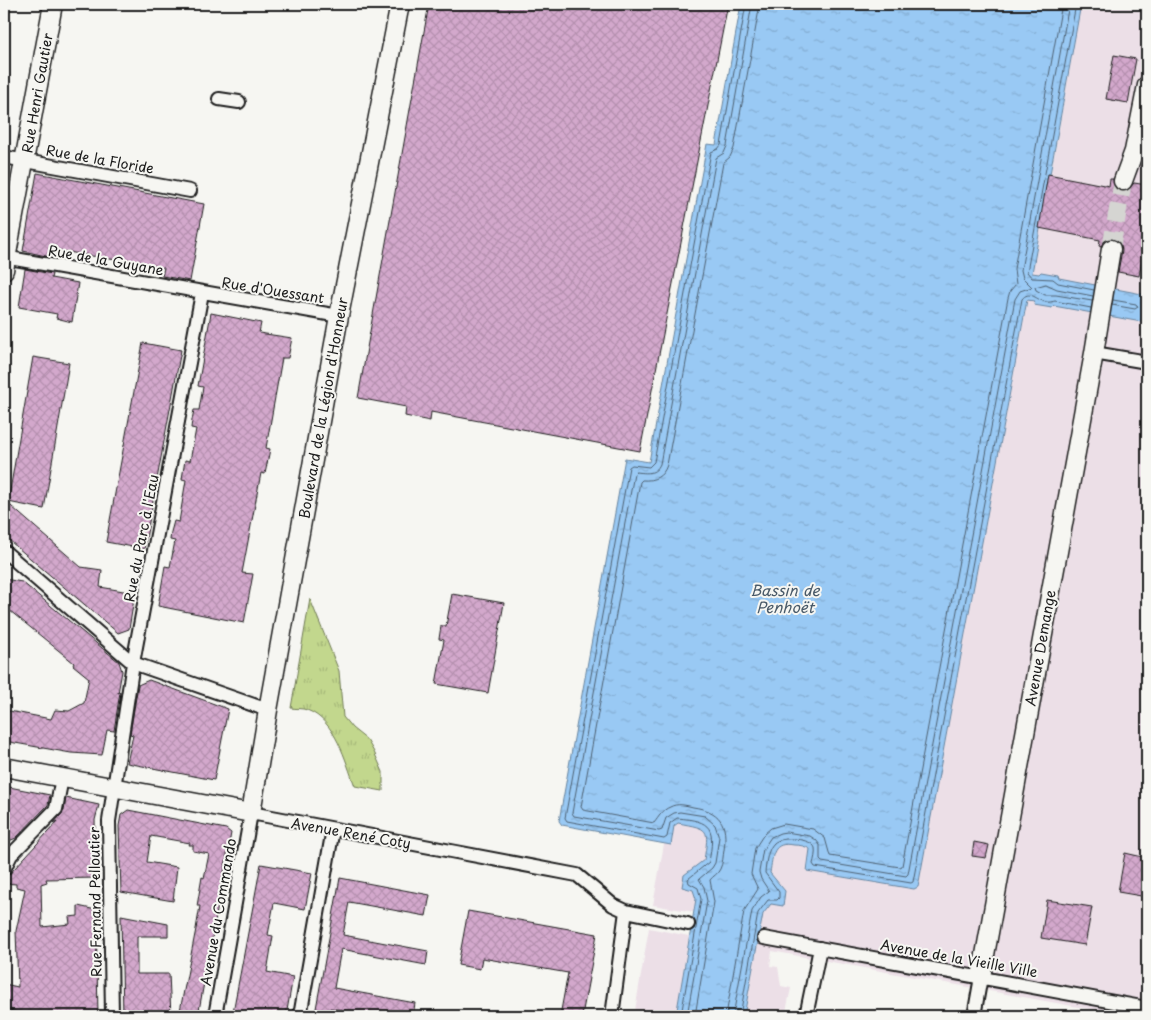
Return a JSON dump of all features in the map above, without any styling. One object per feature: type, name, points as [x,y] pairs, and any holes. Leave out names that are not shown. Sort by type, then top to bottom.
[{"type":"street","name":"Rue Henri Gautier","points":[[5,262],[24,160],[47,54],[53,4]]},
{"type":"street","name":"Boulevard de la Légion d'Honneur","points":[[251,813],[339,316],[400,4]]},
{"type":"street","points":[[1123,181],[1134,151],[1147,85]]},
{"type":"street","points":[[219,99],[238,102]]},
{"type":"street","name":"Rue de la Floride","points":[[4,157],[190,191]]},
{"type":"street","name":"Avenue Demange","points":[[981,977],[1111,249]]},
{"type":"street","name":"Rue de la Guyane","points":[[5,262],[202,293]]},
{"type":"street","name":"Rue d'Ouessant","points":[[202,293],[339,316]]},
{"type":"street","name":"Rue du Parc à l'Eau","points":[[113,788],[133,663],[202,293]]},
{"type":"street","points":[[1094,352],[1147,362]]},
{"type":"street","points":[[4,551],[133,663],[268,710]]},
{"type":"street","name":"Avenue René Coty","points":[[4,767],[577,875],[612,904],[626,911],[688,924]]},
{"type":"street","points":[[4,869],[12,855],[56,809],[62,778]]},
{"type":"street","name":"Rue Fernand Pelloutier","points":[[112,1016],[109,821],[113,788]]},
{"type":"street","name":"Avenue du Commando","points":[[215,1016],[251,813]]},
{"type":"street","points":[[300,1016],[333,829]]},
{"type":"street","points":[[612,1016],[626,911]]},
{"type":"street","name":"Avenue de la Vieille Ville","points":[[764,938],[1147,1008]]},
{"type":"street","points":[[806,1016],[820,948]]},
{"type":"street","points":[[974,1016],[981,977]]},
{"type":"shaded area","points":[[1081,4],[1147,4],[1147,1016],[1127,1016],[772,951],[770,966],[778,967],[781,986],[791,988],[785,1016],[744,1016],[763,914],[771,903],[783,906],[785,891],[770,873],[774,852],[779,845],[784,843],[806,846],[810,849],[807,871],[914,889],[918,887]]},
{"type":"shaded area","points":[[678,823],[701,827],[705,830],[707,837],[704,860],[684,875],[682,887],[693,890],[696,899],[694,912],[653,905],[664,844],[671,845],[674,826]]},
{"type":"shaded area","points":[[649,928],[689,936],[676,1016],[634,1016]]},
{"type":"green space","points":[[310,599],[339,671],[343,717],[352,728],[367,740],[374,752],[383,772],[383,791],[355,786],[338,742],[325,723],[317,715],[307,710],[291,708]]},
{"type":"water","name":"Bassin de Penhoët","points":[[741,4],[1081,4],[1032,273],[1039,274],[1041,272],[1058,275],[1059,278],[1147,295],[1147,323],[1054,306],[1052,308],[1034,305],[1035,301],[1027,300],[918,887],[914,889],[807,871],[810,849],[800,845],[781,845],[773,855],[770,873],[785,891],[783,906],[771,904],[763,914],[744,1016],[676,1016],[696,899],[693,890],[682,887],[684,875],[704,860],[707,842],[705,832],[696,827],[678,823],[674,826],[671,845],[562,825],[559,821],[625,458],[649,462],[707,144],[716,145]]},
{"type":"building","points":[[429,4],[728,4],[640,451],[431,412],[430,421],[405,416],[406,407],[358,398]]},
{"type":"building","points":[[1114,55],[1136,59],[1128,103],[1106,99]]},
{"type":"building","points":[[37,173],[204,204],[190,281],[162,276],[164,268],[56,250],[55,258],[23,251]]},
{"type":"building","points":[[1048,174],[1109,186],[1110,179],[1113,179],[1115,187],[1120,191],[1129,189],[1134,183],[1147,185],[1147,248],[1144,248],[1139,276],[1118,272],[1122,250],[1121,245],[1117,241],[1108,239],[1103,242],[1101,247],[1099,246],[1100,240],[1039,228]]},
{"type":"building","points":[[25,269],[52,274],[51,278],[78,283],[72,322],[56,318],[57,314],[19,307]]},
{"type":"building","points":[[211,313],[261,323],[259,333],[292,338],[288,358],[282,358],[266,448],[270,449],[265,474],[261,473],[242,573],[253,574],[244,623],[158,606],[165,566],[170,567],[175,541],[170,540],[171,532],[174,521],[179,522],[186,480],[182,479],[185,460],[190,461],[196,429],[191,428],[192,420],[194,410],[199,410],[203,387],[198,386]]},
{"type":"building","points":[[143,343],[181,350],[144,549],[106,542]]},
{"type":"building","points":[[33,357],[69,363],[44,509],[8,502]]},
{"type":"building","points":[[4,500],[81,567],[102,570],[100,587],[135,593],[129,629],[118,633],[4,536]]},
{"type":"building","points":[[4,579],[22,582],[119,662],[122,671],[114,731],[107,730],[102,755],[71,753],[4,741],[4,710],[51,719],[55,710],[69,711],[84,703],[89,678],[73,665],[74,663],[4,606]]},
{"type":"building","points":[[452,594],[504,603],[488,693],[436,684],[444,640],[439,639],[441,626],[446,626]]},
{"type":"building","points":[[149,680],[228,709],[214,780],[127,763],[133,735],[130,734],[138,685]]},
{"type":"building","points":[[4,786],[50,795],[48,805],[16,838],[4,843]]},
{"type":"building","points":[[66,798],[99,805],[95,820],[96,878],[46,879],[47,882],[41,884],[42,927],[70,924],[69,917],[78,916],[78,906],[96,910],[98,1016],[39,1016],[4,1009],[4,984],[18,987],[16,931],[25,889],[16,887],[16,884],[4,883],[4,880],[58,821],[54,823],[64,811]]},
{"type":"building","points":[[128,810],[226,829],[231,833],[198,1016],[179,1016],[200,906],[197,906],[202,877],[204,878],[209,854],[193,851],[193,845],[189,845],[190,843],[151,836],[147,862],[177,867],[173,901],[121,892],[119,826],[121,815]]},
{"type":"building","points":[[974,842],[989,845],[986,858],[972,856]]},
{"type":"building","points":[[1125,853],[1147,858],[1147,897],[1118,892]]},
{"type":"building","points":[[261,864],[312,873],[305,909],[274,903],[268,935],[273,936],[267,972],[293,977],[286,1016],[254,1016],[233,1012]]},
{"type":"building","points":[[340,878],[430,895],[426,916],[349,902],[343,935],[428,951],[426,965],[341,949],[334,988],[415,1003],[413,1016],[375,1016],[330,1008],[328,1016],[315,1014]]},
{"type":"building","points":[[1047,900],[1092,907],[1085,945],[1041,938]]},
{"type":"building","points":[[468,911],[597,934],[582,1016],[560,1016],[568,973],[482,958],[480,969],[458,965]]},
{"type":"building","points":[[121,915],[168,924],[168,936],[137,936],[137,974],[169,974],[171,1016],[123,1016]]},
{"type":"tunnel","points":[[1111,249],[1123,181]]}]
